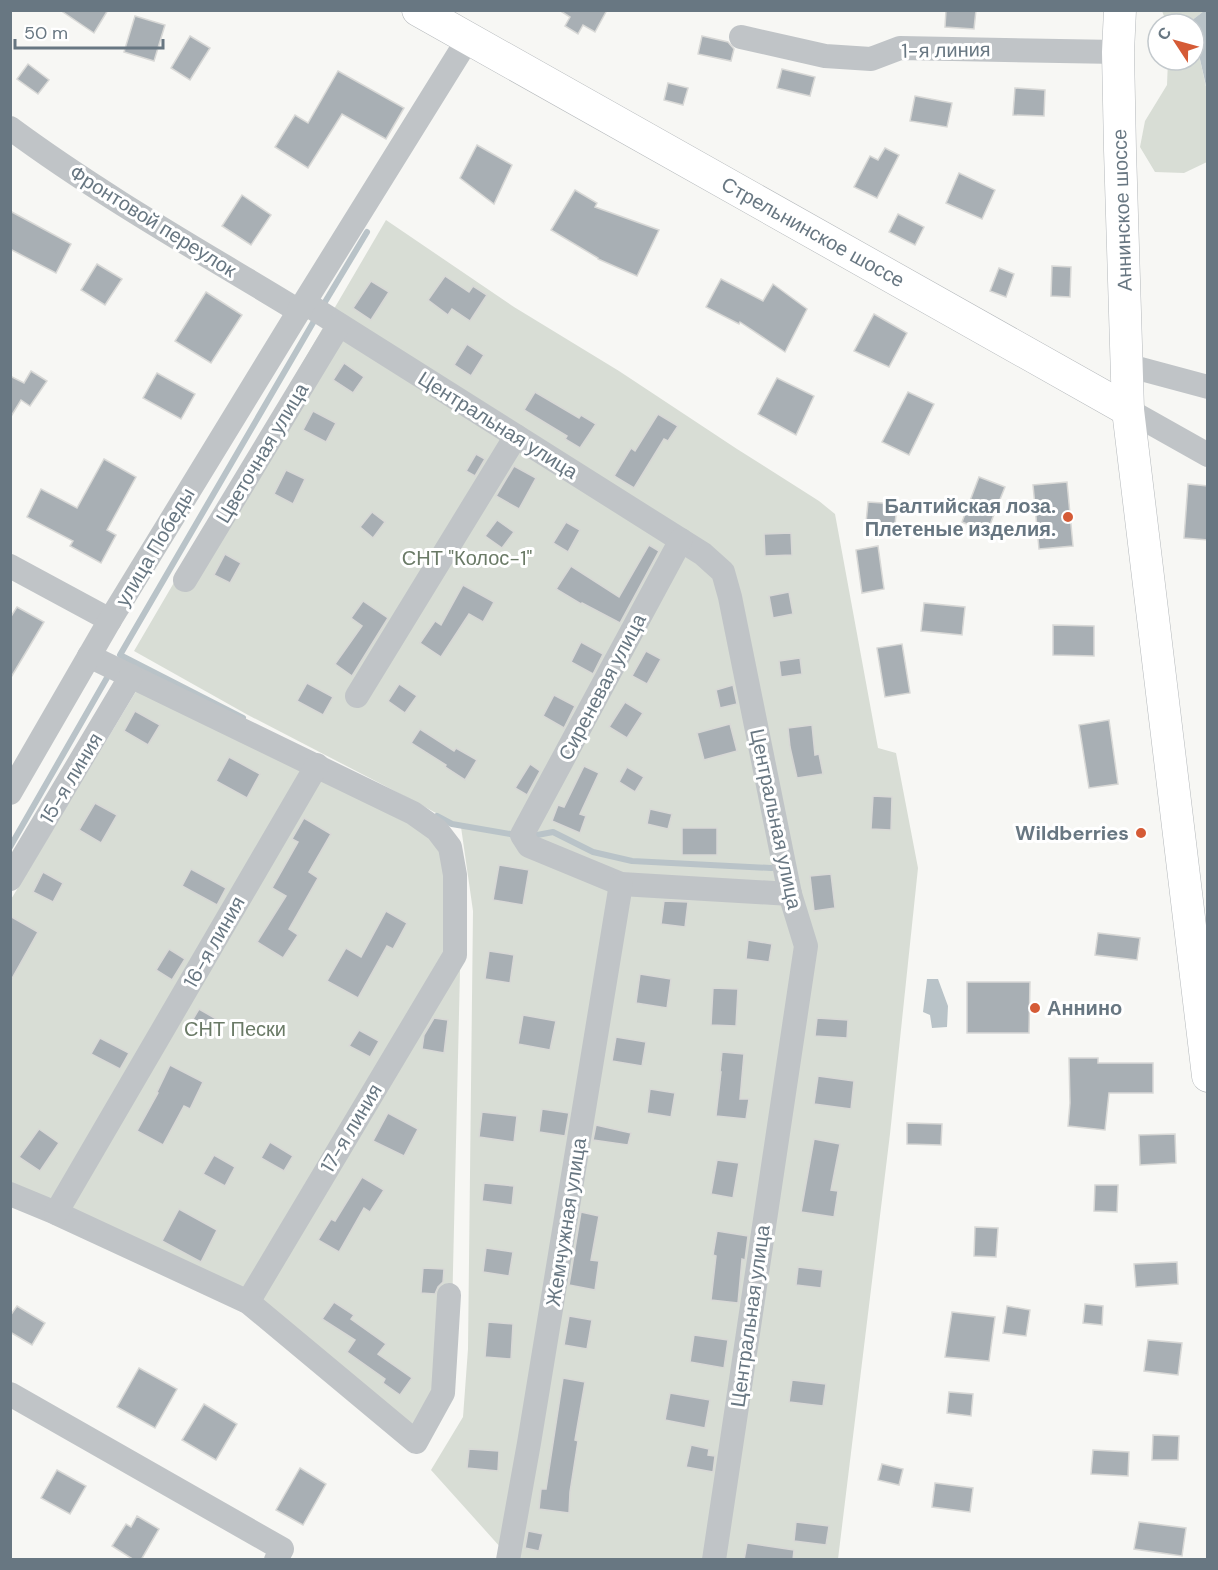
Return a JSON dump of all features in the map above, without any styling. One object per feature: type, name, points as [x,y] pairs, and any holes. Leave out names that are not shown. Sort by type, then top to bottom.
[{"type":"main road","name":"Аннинское шоссе","points":[[1120,10],[1119,150],[1128,410],[1208,1076]]},
{"type":"main road","name":"Стрельнинское шоссе","points":[[422,11],[1128,410]]},
{"type":"street","name":"1-я линия","points":[[741,37],[825,56],[871,59],[900,48],[1118,52]]},
{"type":"street","name":"улица Победы","points":[[10,793],[110,620],[468,39]]},
{"type":"street","name":"Фронтовой переулок","points":[[10,128],[45,154],[128,207],[302,307]]},
{"type":"street","name":"Центральная улица","points":[[302,307],[339,325],[516,436],[703,554],[723,572],[790,894],[806,946],[714,1560]]},
{"type":"street","name":"Цветочная улица","points":[[185,580],[339,325]]},
{"type":"street","points":[[1126,365],[1208,387]]},
{"type":"street","name":"Стрельнинское шоссе","points":[[1128,410],[1208,455]]},
{"type":"street","points":[[357,696],[516,436]]},
{"type":"street","name":"Сиреневая улица","points":[[621,884],[529,846],[522,835],[681,540]]},
{"type":"street","points":[[10,566],[110,620]]},
{"type":"street","points":[[89,656],[317,765]]},
{"type":"street","name":"15-я линия","points":[[10,879],[131,676]]},
{"type":"street","name":"17-я линия","points":[[248,1302],[455,955],[455,875],[450,847],[437,830],[413,813],[317,765]]},
{"type":"street","name":"16-я линия","points":[[56,1212],[317,765]]},
{"type":"street","points":[[621,884],[790,894]]},
{"type":"street","name":"Жемчужная улица","points":[[508,1560],[621,884]]},
{"type":"street","points":[[10,1194],[56,1212],[248,1302],[416,1442],[443,1393],[449,1295]]},
{"type":"street","points":[[10,1394],[282,1550],[276,1560]]},
{"type":"green space","points":[[1162,11],[1204,11],[1203,12]]},
{"type":"green space","points":[[1168,72],[1203,72],[1207,91],[1207,162],[1184,173],[1155,172],[1140,147],[1145,121],[1167,85]]},
{"type":"green space","name":"СНТ \"Колос-1\"","points":[[386,220],[514,307],[619,371],[819,501],[835,514],[878,748],[896,753],[918,868],[890,1134],[838,1559],[511,1559],[431,1470],[463,1417],[468,1349],[473,911],[461,827],[248,715],[134,651]]},
{"type":"green space","name":"СНТ Пески","points":[[138,688],[405,820],[431,836],[445,856],[445,951],[460,971],[450,1398],[425,1442],[260,1305],[11,1183],[10,901]]},
{"type":"shaded area","points":[[1208,11],[1207,90],[1203,72],[1206,72],[1206,12],[1203,12]]},
{"type":"shaded area","points":[[927,979],[938,979],[948,1006],[947,1027],[932,1028],[930,1015],[923,1012]]},
{"type":"building","points":[[60,10],[108,10],[94,33]]},
{"type":"building","points":[[559,10],[607,10],[595,32],[583,25],[578,34],[565,26],[570,17]]},
{"type":"building","points":[[946,10],[976,10],[974,29],[945,27]]},
{"type":"building","points":[[135,16],[165,25],[154,61],[124,52]]},
{"type":"building","points":[[190,36],[210,48],[190,80],[171,68]]},
{"type":"building","points":[[702,36],[728,42],[734,49],[731,61],[698,54]]},
{"type":"building","points":[[28,64],[49,80],[38,94],[17,79]]},
{"type":"building","points":[[782,69],[815,77],[810,96],[777,88]]},
{"type":"building","points":[[338,71],[404,108],[386,139],[342,114],[308,168],[275,147],[295,115],[308,123]]},
{"type":"building","points":[[668,83],[688,88],[683,105],[664,100]]},
{"type":"building","points":[[1015,88],[1045,90],[1044,116],[1013,115]]},
{"type":"building","points":[[915,96],[952,103],[947,127],[910,121]]},
{"type":"building","points":[[477,145],[512,165],[494,204],[460,178]]},
{"type":"building","points":[[885,148],[899,155],[877,198],[854,187],[870,156],[878,160]]},
{"type":"building","points":[[959,173],[995,190],[982,219],[946,203]]},
{"type":"building","points":[[575,190],[597,203],[595,207],[659,230],[637,276],[598,259],[551,230]]},
{"type":"building","points":[[242,195],[271,215],[251,245],[222,226]]},
{"type":"building","points":[[10,211],[71,244],[56,273],[10,249]]},
{"type":"building","points":[[898,214],[924,227],[915,245],[889,232]]},
{"type":"building","points":[[97,264],[122,279],[105,305],[81,290]]},
{"type":"building","points":[[1052,266],[1071,267],[1070,297],[1051,296]]},
{"type":"building","points":[[999,268],[1014,274],[1006,297],[990,291]]},
{"type":"building","points":[[445,276],[469,292],[473,286],[487,295],[470,321],[452,309],[448,315],[428,300]]},
{"type":"building","points":[[721,279],[763,301],[773,284],[807,309],[785,352],[740,322],[739,324],[706,307]]},
{"type":"building","points":[[371,281],[389,292],[371,320],[353,308]]},
{"type":"building","points":[[206,292],[242,315],[211,363],[175,341]]},
{"type":"building","points":[[874,314],[907,333],[889,367],[854,351]]},
{"type":"building","points":[[467,344],[484,355],[471,376],[454,365]]},
{"type":"building","points":[[344,363],[364,377],[353,393],[333,380]]},
{"type":"building","points":[[31,371],[47,381],[30,406],[21,400],[10,418],[10,376],[24,383]]},
{"type":"building","points":[[157,373],[195,394],[181,419],[143,398]]},
{"type":"building","points":[[777,378],[814,396],[796,435],[758,414]]},
{"type":"building","points":[[535,392],[579,418],[581,415],[596,424],[580,448],[565,439],[567,436],[524,410]]},
{"type":"building","points":[[908,392],[934,404],[909,455],[882,442]]},
{"type":"building","points":[[313,411],[336,423],[326,442],[303,430]]},
{"type":"building","points":[[658,414],[678,426],[668,441],[664,439],[634,488],[614,476],[631,448],[635,451]]},
{"type":"building","points":[[476,454],[485,459],[475,476],[466,471]]},
{"type":"building","points":[[104,459],[136,477],[107,530],[116,535],[101,563],[70,546],[73,541],[27,517],[41,489],[77,508]]},
{"type":"building","points":[[514,466],[536,478],[519,509],[496,496]]},
{"type":"building","points":[[286,470],[305,479],[293,504],[274,494]]},
{"type":"building","points":[[979,477],[1005,487],[987,532],[962,522]]},
{"type":"building","points":[[1067,482],[1073,546],[1039,549],[1033,485]]},
{"type":"building","points":[[1188,484],[1208,486],[1208,540],[1184,538]]},
{"type":"building","points":[[868,502],[897,504],[895,525],[866,523]]},
{"type":"building","points":[[372,512],[385,522],[373,538],[360,527]]},
{"type":"building","points":[[497,520],[514,532],[502,548],[485,536]]},
{"type":"building","points":[[566,522],[580,530],[568,552],[553,543]]},
{"type":"building","points":[[791,533],[792,555],[765,556],[764,534]]},
{"type":"building","points":[[649,545],[659,551],[620,623],[556,589],[571,566],[619,597]]},
{"type":"building","points":[[878,546],[884,589],[862,593],[856,550]]},
{"type":"building","points":[[225,554],[241,563],[230,583],[214,575]]},
{"type":"building","points":[[463,585],[494,602],[483,622],[469,614],[441,657],[420,643],[435,621],[441,625]]},
{"type":"building","points":[[789,592],[793,614],[773,618],[769,596]]},
{"type":"building","points":[[363,601],[388,618],[352,676],[335,664],[362,626],[351,618]]},
{"type":"building","points":[[924,603],[965,607],[962,635],[921,631]]},
{"type":"building","points":[[17,607],[44,622],[10,679],[10,618]]},
{"type":"building","points":[[1053,625],[1094,626],[1094,656],[1053,655]]},
{"type":"building","points":[[581,642],[603,654],[593,674],[571,662]]},
{"type":"building","points":[[902,644],[910,693],[885,697],[877,648]]},
{"type":"building","points":[[646,651],[661,659],[647,684],[632,676]]},
{"type":"building","points":[[800,658],[802,674],[781,677],[779,661]]},
{"type":"building","points":[[307,683],[333,697],[323,715],[297,701]]},
{"type":"building","points":[[399,684],[417,696],[405,713],[388,701]]},
{"type":"building","points":[[733,685],[737,704],[720,708],[716,690]]},
{"type":"building","points":[[554,695],[575,706],[564,728],[543,716]]},
{"type":"building","points":[[625,702],[643,713],[627,738],[609,727]]},
{"type":"building","points":[[135,711],[160,725],[148,745],[124,731]]},
{"type":"building","points":[[1109,720],[1118,784],[1089,788],[1079,725]]},
{"type":"building","points":[[730,724],[737,751],[704,760],[697,733]]},
{"type":"building","points":[[812,725],[815,755],[819,754],[823,774],[797,778],[788,728]]},
{"type":"building","points":[[420,729],[454,751],[456,748],[477,760],[465,780],[411,743]]},
{"type":"building","points":[[229,757],[260,774],[247,798],[216,781]]},
{"type":"building","points":[[530,764],[540,771],[527,795],[515,788]]},
{"type":"building","points":[[584,766],[599,773],[580,814],[586,816],[580,833],[552,821],[558,805],[564,807]]},
{"type":"building","points":[[627,767],[644,777],[635,792],[619,782]]},
{"type":"building","points":[[873,796],[892,797],[891,830],[871,829]]},
{"type":"building","points":[[95,803],[117,815],[101,843],[79,830]]},
{"type":"building","points":[[650,809],[672,814],[668,829],[647,824]]},
{"type":"building","points":[[304,818],[331,834],[309,872],[318,878],[289,929],[298,935],[283,958],[257,942],[286,896],[272,888],[298,842],[292,839]]},
{"type":"building","points":[[682,828],[717,828],[717,855],[682,855]]},
{"type":"building","points":[[499,865],[529,870],[523,905],[493,900]]},
{"type":"building","points":[[191,869],[226,888],[217,905],[182,886]]},
{"type":"building","points":[[43,872],[63,883],[53,902],[33,892]]},
{"type":"building","points":[[831,874],[835,908],[814,911],[810,876]]},
{"type":"building","points":[[664,901],[688,902],[685,927],[661,924]]},
{"type":"building","points":[[386,911],[407,923],[393,949],[387,946],[358,998],[327,981],[346,948],[361,957]]},
{"type":"building","points":[[10,916],[38,932],[10,982]]},
{"type":"building","points":[[1098,933],[1140,938],[1137,960],[1095,955]]},
{"type":"building","points":[[748,940],[772,944],[769,962],[746,959]]},
{"type":"building","points":[[169,949],[185,959],[172,980],[156,970]]},
{"type":"building","points":[[489,951],[514,955],[510,983],[485,979]]},
{"type":"building","points":[[640,974],[671,979],[667,1008],[636,1003]]},
{"type":"building","points":[[967,982],[1030,982],[1029,1033],[967,1033]]},
{"type":"building","points":[[713,988],[738,989],[736,1026],[711,1025]]},
{"type":"building","points":[[199,1009],[218,1020],[208,1037],[189,1026]]},
{"type":"building","points":[[523,1015],[556,1021],[550,1050],[518,1044]]},
{"type":"building","points":[[434,1018],[448,1020],[444,1053],[422,1049],[424,1035]]},
{"type":"building","points":[[817,1018],[848,1020],[847,1038],[815,1036]]},
{"type":"building","points":[[359,1030],[379,1041],[370,1057],[349,1046]]},
{"type":"building","points":[[616,1037],[646,1042],[642,1066],[612,1061]]},
{"type":"building","points":[[100,1038],[129,1053],[120,1069],[91,1054]]},
{"type":"building","points":[[722,1052],[744,1054],[740,1099],[749,1099],[746,1119],[716,1116]]},
{"type":"building","points":[[1069,1058],[1098,1058],[1098,1063],[1153,1063],[1153,1093],[1109,1093],[1105,1130],[1068,1126]]},
{"type":"building","points":[[170,1065],[203,1082],[190,1109],[184,1106],[163,1145],[137,1131]]},
{"type":"building","points":[[818,1076],[854,1081],[851,1109],[814,1104]]},
{"type":"building","points":[[650,1089],[675,1093],[671,1117],[647,1113]]},
{"type":"building","points":[[542,1109],[569,1113],[565,1136],[539,1132]]},
{"type":"building","points":[[482,1112],[517,1116],[514,1142],[479,1137]]},
{"type":"building","points":[[388,1113],[418,1129],[404,1156],[373,1141]]},
{"type":"building","points":[[907,1123],[942,1124],[941,1145],[907,1144]]},
{"type":"building","points":[[596,1125],[631,1133],[628,1145],[593,1140]]},
{"type":"building","points":[[39,1129],[59,1143],[40,1171],[19,1157]]},
{"type":"building","points":[[1175,1134],[1176,1163],[1140,1165],[1139,1135]]},
{"type":"building","points":[[814,1139],[840,1144],[831,1190],[838,1191],[834,1217],[801,1212]]},
{"type":"building","points":[[270,1142],[293,1156],[284,1171],[261,1158]]},
{"type":"building","points":[[214,1155],[235,1167],[225,1186],[203,1174]]},
{"type":"building","points":[[717,1160],[739,1163],[733,1198],[711,1194]]},
{"type":"building","points":[[362,1177],[384,1190],[370,1212],[364,1208],[339,1252],[318,1240],[331,1219],[335,1221]]},
{"type":"building","points":[[484,1183],[514,1186],[512,1205],[482,1201]]},
{"type":"building","points":[[1095,1185],[1118,1185],[1117,1212],[1094,1211]]},
{"type":"building","points":[[179,1209],[217,1230],[201,1262],[162,1241]]},
{"type":"building","points":[[581,1212],[599,1216],[591,1260],[599,1261],[595,1290],[569,1285]]},
{"type":"building","points":[[975,1227],[998,1228],[996,1257],[974,1256]]},
{"type":"building","points":[[717,1231],[748,1236],[745,1260],[742,1259],[738,1303],[711,1300],[716,1256],[713,1255]]},
{"type":"building","points":[[486,1248],[513,1252],[509,1276],[483,1272]]},
{"type":"building","points":[[1177,1262],[1178,1284],[1136,1287],[1134,1264]]},
{"type":"building","points":[[798,1267],[823,1270],[821,1288],[796,1285]]},
{"type":"building","points":[[423,1268],[444,1269],[443,1282],[435,1294],[421,1293]]},
{"type":"building","points":[[334,1302],[354,1315],[351,1319],[386,1344],[378,1354],[412,1378],[400,1395],[383,1383],[385,1379],[347,1352],[355,1340],[322,1319]]},
{"type":"building","points":[[1085,1304],[1103,1306],[1102,1325],[1083,1323]]},
{"type":"building","points":[[17,1306],[45,1323],[32,1345],[10,1332],[10,1316]]},
{"type":"building","points":[[1007,1306],[1030,1310],[1026,1336],[1003,1333]]},
{"type":"building","points":[[952,1312],[995,1317],[989,1361],[945,1357]]},
{"type":"building","points":[[569,1316],[592,1320],[587,1349],[564,1345]]},
{"type":"building","points":[[488,1322],[513,1324],[511,1359],[485,1357]]},
{"type":"building","points":[[694,1335],[728,1340],[724,1368],[690,1362]]},
{"type":"building","points":[[1148,1340],[1182,1343],[1178,1375],[1144,1371]]},
{"type":"building","points":[[139,1368],[177,1389],[155,1428],[117,1407]]},
{"type":"building","points":[[563,1378],[585,1382],[575,1440],[578,1441],[569,1513],[539,1509],[541,1489],[546,1489]]},
{"type":"building","points":[[792,1380],[826,1384],[823,1406],[789,1402]]},
{"type":"building","points":[[949,1392],[973,1394],[971,1416],[947,1413]]},
{"type":"building","points":[[670,1393],[710,1400],[705,1428],[665,1420]]},
{"type":"building","points":[[204,1404],[237,1424],[216,1460],[182,1440]]},
{"type":"building","points":[[1153,1435],[1179,1436],[1178,1460],[1152,1460]]},
{"type":"building","points":[[691,1445],[709,1449],[708,1455],[715,1456],[713,1472],[686,1467]]},
{"type":"building","points":[[469,1449],[499,1451],[498,1471],[467,1468]]},
{"type":"building","points":[[1093,1450],[1129,1452],[1128,1476],[1091,1474]]},
{"type":"building","points":[[882,1464],[903,1469],[899,1485],[878,1480]]},
{"type":"building","points":[[300,1468],[326,1484],[303,1525],[276,1510]]},
{"type":"building","points":[[57,1470],[86,1486],[70,1514],[41,1498]]},
{"type":"building","points":[[935,1483],[973,1488],[970,1512],[932,1507]]},
{"type":"building","points":[[137,1516],[159,1529],[141,1560],[134,1560],[112,1546],[126,1524],[131,1527]]},
{"type":"building","points":[[796,1522],[829,1526],[826,1545],[794,1541]]},
{"type":"building","points":[[1139,1522],[1186,1528],[1182,1556],[1134,1549]]},
{"type":"building","points":[[528,1531],[543,1534],[539,1551],[525,1548]]},
{"type":"building","points":[[747,1543],[794,1550],[793,1560],[744,1560]]},
{"type":"waterway","points":[[325,302],[367,232]]},
{"type":"waterway","points":[[243,718],[120,655],[314,321]]},
{"type":"waterway","points":[[10,847],[108,676]]},
{"type":"waterway","points":[[437,816],[452,824],[516,835]]},
{"type":"waterway","points":[[532,836],[553,832],[593,852],[632,861],[771,868]]},
{"type":"place","name":"Балтийская лоза. Плетеные изделия.","points":[[1068,517]]},
{"type":"place","name":"Wildberries","points":[[1141,833]]},
{"type":"place","name":"Аннино","points":[[1035,1008]]}]
